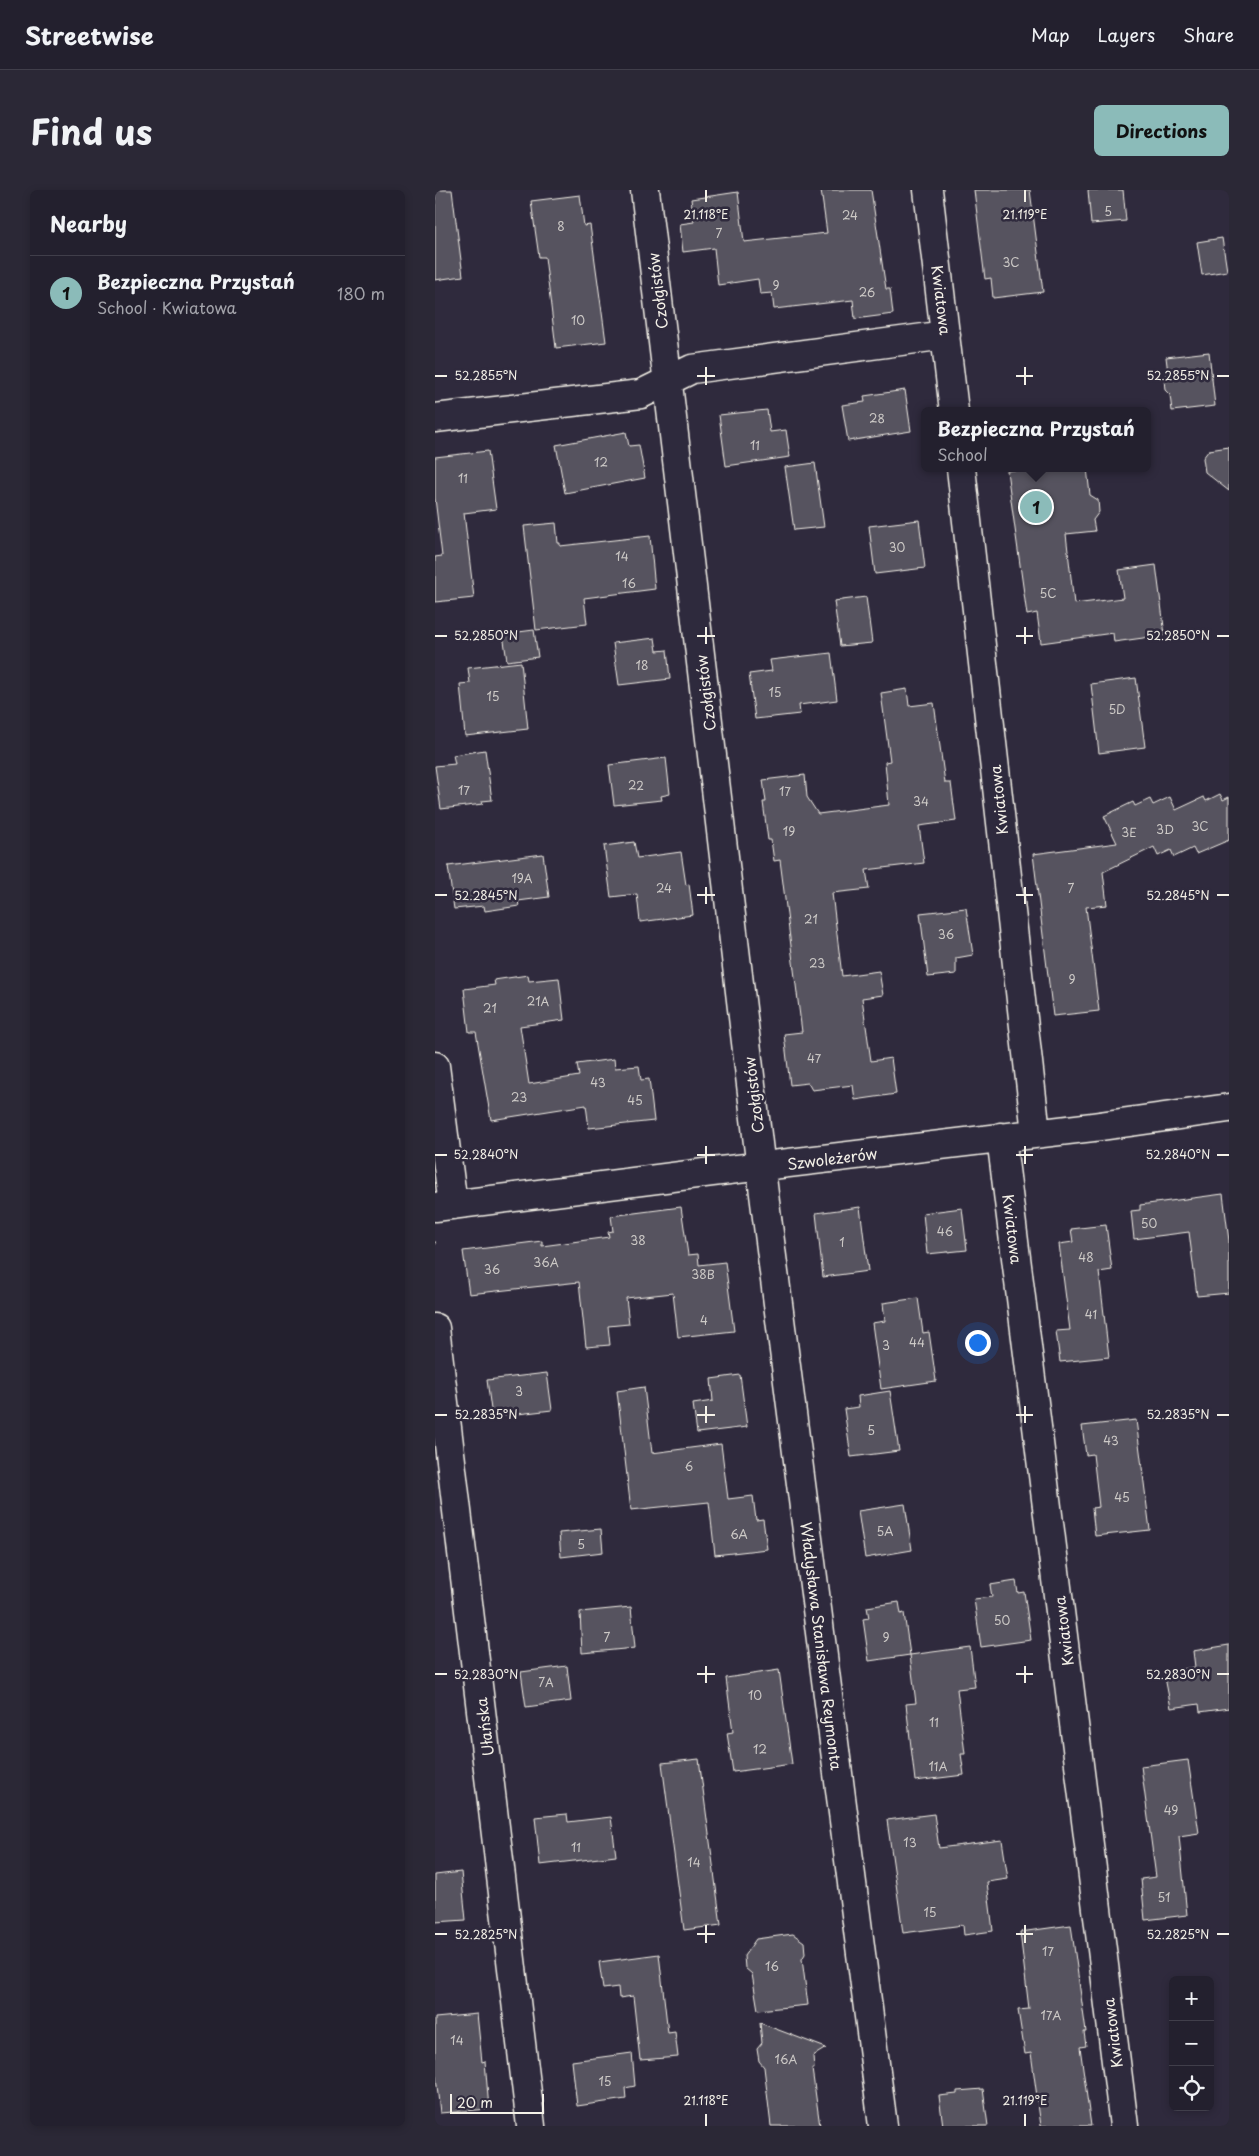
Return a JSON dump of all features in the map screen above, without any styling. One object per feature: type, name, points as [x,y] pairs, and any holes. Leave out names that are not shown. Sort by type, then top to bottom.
[{"type":"street","name":"Czołgistów","points":[[645,190],[762,1166]]},
{"type":"street","name":"Kwiatowa","points":[[928,190],[955,407]]},
{"type":"street","points":[[435,418],[641,394],[692,369],[946,335]]},
{"type":"street","name":"Kwiatowa","points":[[961,472],[1036,1133]]},
{"type":"street","points":[[435,1066],[444,1206]]},
{"type":"street","name":"Szwoleżerów","points":[[444,1206],[1229,1108]]},
{"type":"street","name":"Kwiatowa","points":[[1001,1137],[1124,2126]]},
{"type":"street","name":"Władysława Stanisława Reymonta","points":[[762,1166],[883,2126]]},
{"type":"street","name":"Ułańska","points":[[435,1328],[531,2126]]},
{"type":"building","points":[[435,190],[452,190],[463,276],[435,280]]},
{"type":"building","points":[[821,190],[871,190],[886,289],[890,289],[893,314],[855,319],[853,300],[774,309],[772,293],[760,294],[758,279],[718,285],[714,248],[683,252],[680,224],[694,222],[691,199],[738,192],[744,242],[827,233]]},
{"type":"building","points":[[974,190],[1030,190],[1043,292],[993,298],[991,278],[985,279]]},
{"type":"building","points":[[1088,190],[1123,190],[1126,221],[1091,224]]},
{"type":"building","points":[[580,195],[584,226],[590,225],[606,342],[556,348],[545,257],[539,257],[531,201]]},
{"type":"building","points":[[1222,238],[1227,271],[1202,275],[1197,242]]},
{"type":"building","points":[[1209,352],[1215,406],[1172,411],[1170,395],[1165,390],[1164,379],[1168,373],[1166,357]]},
{"type":"building","points":[[905,390],[911,431],[848,441],[842,405],[865,402],[864,396]]},
{"type":"building","points":[[767,410],[770,432],[786,430],[790,457],[726,466],[719,415]]},
{"type":"building","points":[[626,432],[629,446],[639,445],[645,478],[565,493],[556,445]]},
{"type":"building","points":[[1229,447],[1229,491],[1205,472],[1203,458],[1209,450]]},
{"type":"building","points":[[488,451],[496,509],[464,513],[474,598],[435,602],[435,557],[442,556],[435,498],[435,457]]},
{"type":"building","points":[[815,463],[824,527],[794,530],[785,467]]},
{"type":"building","points":[[1007,472],[1087,472],[1090,495],[1098,500],[1099,512],[1093,520],[1095,531],[1066,534],[1074,604],[1123,598],[1119,570],[1156,565],[1165,635],[1114,642],[1113,633],[1041,643],[1037,613],[1027,615]]},
{"type":"building","points":[[919,520],[925,568],[875,574],[869,526]]},
{"type":"building","points":[[556,523],[560,546],[650,536],[655,589],[584,598],[587,624],[536,630],[524,526]]},
{"type":"building","points":[[866,597],[872,643],[840,646],[834,601]]},
{"type":"building","points":[[534,630],[538,657],[507,661],[503,634]]},
{"type":"building","points":[[655,638],[657,651],[667,650],[670,679],[619,685],[613,643]]},
{"type":"building","points":[[831,653],[837,700],[799,705],[800,714],[755,719],[749,674],[772,671],[770,660]]},
{"type":"building","points":[[521,662],[528,729],[465,736],[460,684],[470,683],[468,668]]},
{"type":"building","points":[[1136,678],[1145,747],[1099,753],[1091,684]]},
{"type":"building","points":[[907,689],[909,706],[934,703],[945,783],[951,783],[956,821],[919,826],[924,863],[866,870],[869,889],[832,893],[842,976],[879,971],[883,995],[862,998],[871,1061],[891,1058],[896,1094],[855,1100],[853,1085],[812,1090],[808,1083],[790,1085],[784,1034],[802,1032],[780,860],[774,861],[771,840],[768,840],[763,802],[766,802],[763,780],[805,775],[807,797],[818,814],[889,805],[885,762],[890,761],[881,693]]},
{"type":"building","points":[[485,750],[492,800],[482,801],[483,804],[441,809],[435,766],[455,764],[453,755]]},
{"type":"building","points":[[666,758],[670,794],[661,796],[662,800],[614,805],[609,765]]},
{"type":"building","points":[[1220,794],[1223,800],[1229,797],[1229,840],[1196,854],[1193,848],[1174,857],[1171,850],[1158,856],[1154,847],[1103,872],[1107,905],[1086,907],[1099,1011],[1053,1016],[1033,854],[1117,843],[1104,816],[1133,802],[1135,806],[1150,799],[1153,805],[1170,797],[1176,810],[1204,797],[1206,801]]},
{"type":"building","points":[[634,842],[637,858],[681,852],[686,885],[689,884],[693,915],[640,922],[637,894],[611,897],[604,846]]},
{"type":"building","points":[[543,854],[549,897],[518,901],[519,906],[485,911],[484,906],[454,909],[448,866]]},
{"type":"building","points":[[966,908],[973,955],[956,958],[956,974],[928,977],[920,913]]},
{"type":"building","points":[[528,975],[529,981],[559,978],[564,1020],[520,1026],[529,1084],[579,1076],[577,1064],[614,1059],[615,1068],[639,1066],[641,1080],[649,1079],[654,1121],[589,1128],[586,1105],[491,1120],[476,1032],[469,1032],[464,989],[495,985],[494,980]]},
{"type":"building","points":[[1223,1194],[1229,1241],[1229,1293],[1197,1296],[1189,1232],[1134,1239],[1131,1211],[1140,1210],[1140,1205]]},
{"type":"building","points":[[681,1207],[688,1255],[698,1254],[699,1265],[725,1262],[734,1331],[678,1337],[673,1293],[626,1298],[629,1324],[608,1326],[610,1345],[586,1347],[579,1282],[469,1294],[463,1251],[542,1241],[542,1246],[609,1237],[608,1232],[613,1231],[611,1216]]},
{"type":"building","points":[[860,1207],[868,1271],[823,1277],[816,1213]]},
{"type":"building","points":[[962,1208],[967,1250],[927,1254],[923,1213]]},
{"type":"building","points":[[1106,1225],[1112,1270],[1099,1272],[1109,1357],[1060,1362],[1056,1331],[1070,1330],[1059,1244],[1073,1242],[1071,1229]]},
{"type":"building","points":[[918,1298],[923,1333],[929,1332],[936,1381],[881,1389],[872,1323],[885,1321],[883,1303]]},
{"type":"building","points":[[547,1373],[552,1410],[492,1417],[487,1380]]},
{"type":"building","points":[[740,1375],[747,1427],[697,1433],[693,1404],[713,1401],[711,1379]]},
{"type":"building","points":[[644,1387],[652,1453],[721,1444],[728,1499],[753,1496],[756,1520],[763,1519],[767,1549],[715,1555],[709,1502],[631,1510],[617,1391]]},
{"type":"building","points":[[890,1391],[899,1451],[851,1457],[844,1409],[859,1407],[858,1396]]},
{"type":"building","points":[[1136,1420],[1150,1530],[1095,1536],[1092,1508],[1099,1507],[1093,1454],[1086,1455],[1082,1426]]},
{"type":"building","points":[[905,1504],[912,1550],[865,1558],[858,1511]]},
{"type":"building","points":[[601,1529],[603,1552],[561,1557],[559,1533]]},
{"type":"building","points":[[1016,1581],[1018,1593],[1024,1592],[1031,1640],[981,1647],[974,1599],[992,1597],[990,1585]]},
{"type":"building","points":[[899,1602],[901,1614],[904,1613],[910,1655],[869,1661],[863,1619],[869,1618],[867,1607]]},
{"type":"building","points":[[631,1607],[635,1648],[582,1653],[580,1612]]},
{"type":"building","points":[[1229,1645],[1229,1708],[1200,1712],[1199,1704],[1171,1708],[1164,1672],[1195,1667],[1193,1651]]},
{"type":"building","points":[[970,1647],[975,1687],[957,1689],[965,1754],[961,1754],[964,1775],[915,1781],[906,1704],[916,1703],[910,1655]]},
{"type":"building","points":[[567,1666],[571,1701],[526,1707],[521,1672]]},
{"type":"building","points":[[779,1670],[792,1764],[733,1772],[727,1733],[733,1732],[726,1678]]},
{"type":"building","points":[[699,1759],[721,1925],[684,1930],[662,1763]]},
{"type":"building","points":[[1188,1760],[1199,1833],[1179,1836],[1187,1915],[1145,1920],[1141,1879],[1156,1877],[1141,1766]]},
{"type":"building","points":[[567,1814],[568,1822],[611,1817],[616,1856],[540,1865],[535,1817]]},
{"type":"building","points":[[934,1814],[939,1848],[1002,1840],[1008,1879],[987,1882],[993,1931],[964,1935],[963,1925],[903,1933],[887,1820]]},
{"type":"building","points":[[461,1872],[466,1920],[435,1922],[435,1875]]},
{"type":"building","points":[[1071,1925],[1086,2032],[1084,2032],[1086,2046],[1080,2047],[1091,2126],[1041,2126],[1031,2053],[1025,2054],[1018,2010],[1029,2009],[1020,1932]]},
{"type":"building","points":[[793,1934],[804,1942],[805,1954],[802,1959],[808,2005],[758,2010],[752,1974],[745,1968],[744,1956],[756,1939]]},
{"type":"building","points":[[659,1954],[668,2033],[675,2032],[678,2057],[640,2060],[633,1996],[619,1998],[618,1987],[603,1989],[599,1962]]},
{"type":"building","points":[[477,2014],[482,2062],[485,2061],[489,2109],[440,2113],[435,2067],[435,2018]]},
{"type":"building","points":[[760,2023],[826,2048],[813,2056],[814,2069],[812,2069],[820,2126],[771,2126],[764,2067],[759,2061],[757,2049],[762,2043]]},
{"type":"building","points":[[632,2053],[635,2086],[625,2088],[626,2099],[577,2106],[572,2061]]},
{"type":"building","points":[[983,2089],[988,2126],[943,2126],[939,2096],[957,2094],[957,2091]]},
{"type":"place","name":"Bezpieczna Przystań","points":[[1036,507]]}]
